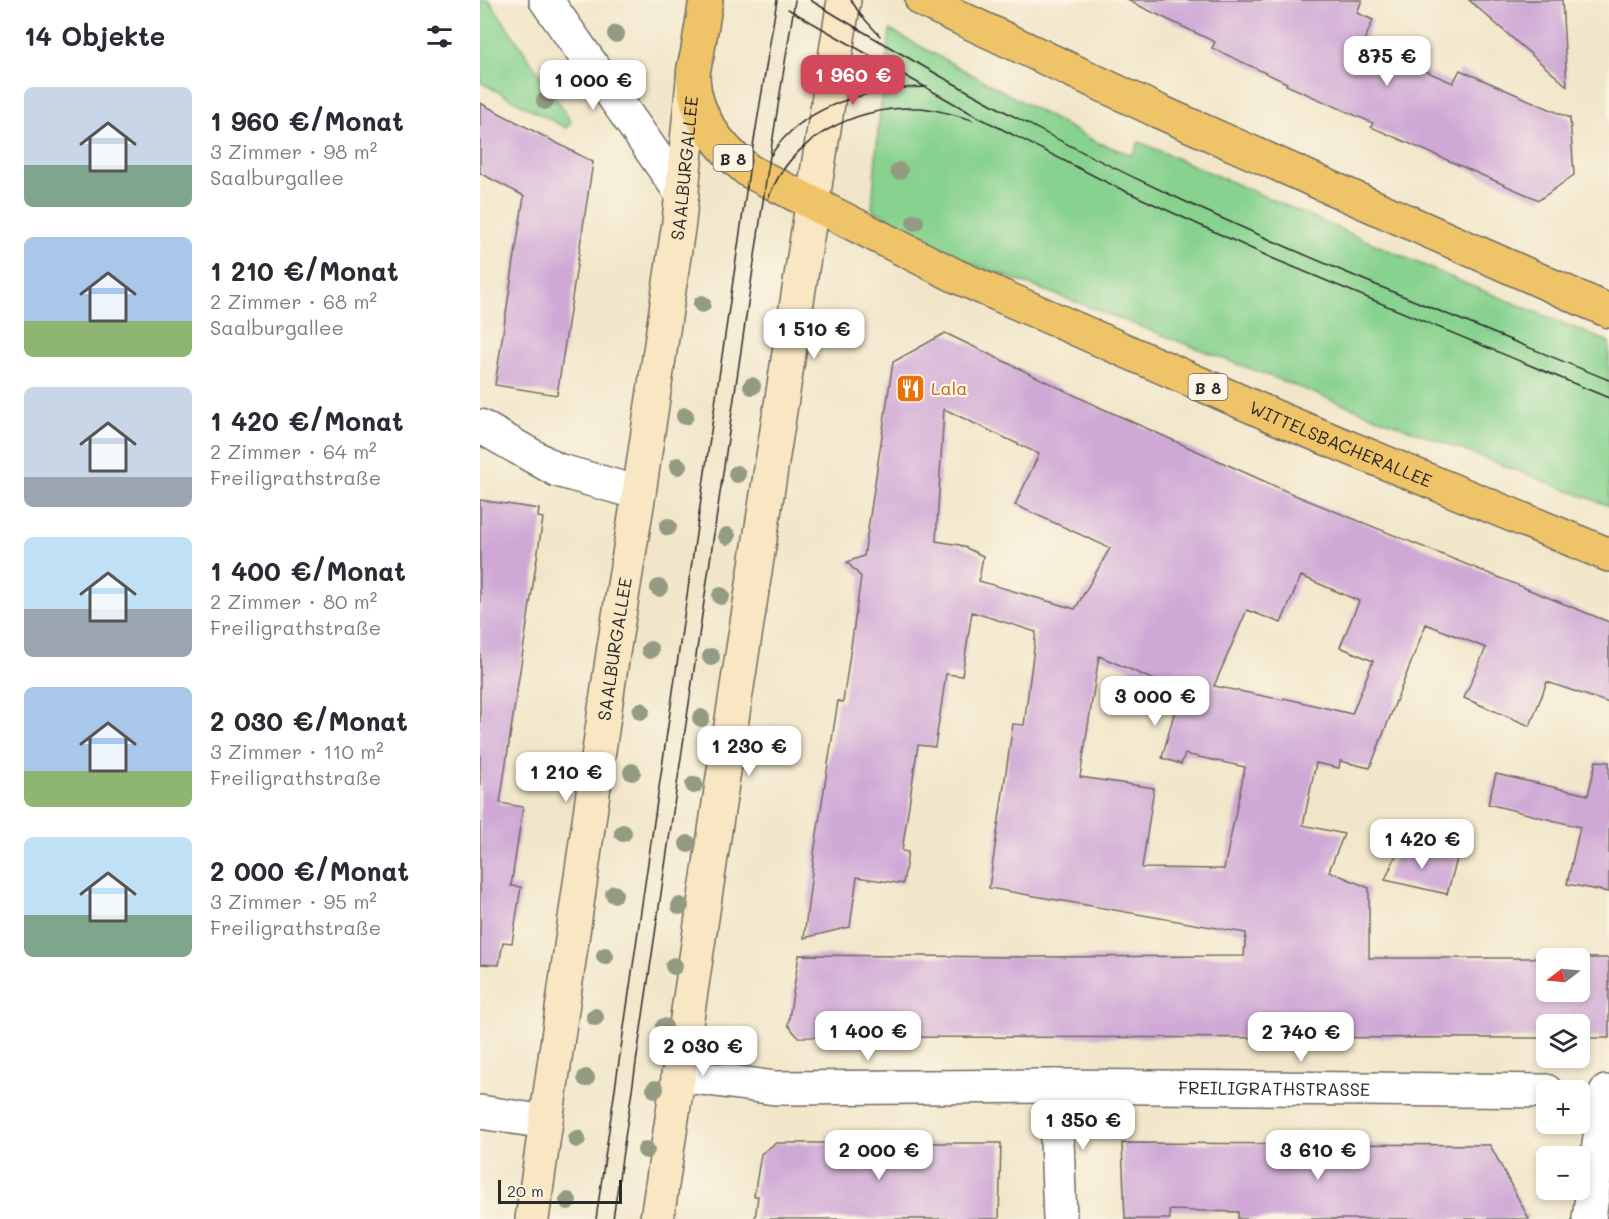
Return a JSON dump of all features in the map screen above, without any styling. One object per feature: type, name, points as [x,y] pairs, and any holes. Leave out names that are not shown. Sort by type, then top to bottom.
[{"type":"main road","name":"SAALBURGALLEE","points":[[532,1219],[682,194],[693,78],[705,0]]},
{"type":"main road","points":[[657,1219],[844,0]]},
{"type":"main road","points":[[922,0],[1219,139],[1609,311]]},
{"type":"main road","name":"SAALBURGALLEE","points":[[693,78],[706,123],[730,155],[766,181],[813,205]]},
{"type":"main road","name":"WITTELSBACHERALLEE","points":[[813,205],[956,276],[1287,422],[1609,555]]},
{"type":"street","points":[[546,0],[682,194]]},
{"type":"street","points":[[480,426],[557,470],[639,493]]},
{"type":"street","name":"FREILIGRATHSTRASSE","points":[[678,1075],[775,1088],[1055,1086],[1536,1091]]},
{"type":"street","points":[[1055,1086],[1060,1219]]},
{"type":"street","points":[[1589,1219],[1598,1092]]},
{"type":"street","points":[[480,1112],[546,1122]]},
{"type":"green space","points":[[480,0],[489,0],[571,121],[566,128],[480,82]]},
{"type":"green space","points":[[890,30],[1096,142],[1132,155],[1139,142],[1462,282],[1609,342],[1609,506],[962,260],[872,209],[878,130]]},
{"type":"building","points":[[1127,0],[1362,0],[1357,13],[1373,20],[1363,44],[1453,83],[1460,70],[1570,118],[1574,175],[1539,200],[1371,127],[1373,123],[1286,85],[1287,83],[1212,48],[1215,42]]},
{"type":"building","points":[[1469,0],[1562,0],[1567,86]]},
{"type":"building","points":[[480,103],[593,162],[557,395],[495,385],[524,196],[480,173]]},
{"type":"building","points":[[945,333],[1099,407],[1297,496],[1609,622],[1609,703],[1547,682],[1530,726],[1464,698],[1486,648],[1426,624],[1370,768],[1340,761],[1339,768],[1316,763],[1303,825],[1344,834],[1329,871],[1369,888],[1369,958],[1536,958],[1536,1002],[1590,1002],[1590,958],[1609,958],[1609,1038],[1590,1038],[1590,1014],[1536,1014],[1536,1038],[798,1037],[788,1025],[799,955],[1244,956],[1246,933],[989,888],[1013,724],[1024,725],[1036,632],[972,612],[962,676],[946,674],[935,747],[918,745],[902,851],[908,852],[903,884],[857,877],[850,927],[804,938],[815,847],[838,701],[843,702],[861,577],[847,562],[864,556],[893,362]],"holes":[[[944,409],[1039,454],[1015,505],[1110,548],[1075,609],[979,581],[983,556],[960,545],[936,541]],[[1301,576],[1359,601],[1340,647],[1373,661],[1352,714],[1284,698],[1283,700],[1214,686],[1247,610],[1281,623]],[[1099,656],[1180,691],[1162,758],[1181,764],[1185,754],[1245,767],[1224,869],[1142,868],[1154,788],[1080,777]]]},
{"type":"building","points":[[480,500],[539,509],[538,517],[543,518],[500,803],[523,807],[511,886],[521,887],[512,943],[503,942],[499,965],[480,964]]},
{"type":"building","points":[[1596,761],[1609,762],[1609,892],[1567,884],[1580,827],[1488,804],[1496,774],[1588,795]]},
{"type":"building","points":[[1400,846],[1457,859],[1447,894],[1385,880]]},
{"type":"building","points":[[776,1143],[1001,1143],[999,1219],[755,1219],[758,1196],[754,1196],[761,1154]]},
{"type":"building","points":[[1122,1143],[1490,1145],[1529,1219],[1238,1219],[1238,1212],[1169,1210],[1170,1219],[1125,1219]]},
{"type":"tram line","points":[[596,1219],[749,171],[777,0]]},
{"type":"tram line","points":[[613,1219],[766,181],[795,0]]},
{"type":"tram line","points":[[810,0],[987,102],[1123,172],[1333,267],[1609,380]]},
{"type":"tram line","points":[[851,0],[880,36]]},
{"type":"tram line","points":[[788,9],[976,116],[1112,185],[1274,259],[1609,398]]},
{"type":"tram line","points":[[771,155],[783,139],[799,125],[832,105],[870,93],[927,87]]},
{"type":"tram line","points":[[768,199],[778,177],[792,158],[809,142],[849,120],[895,109],[919,108],[972,120]]},
{"type":"place","name":"Lala","points":[[910,388]]}]
